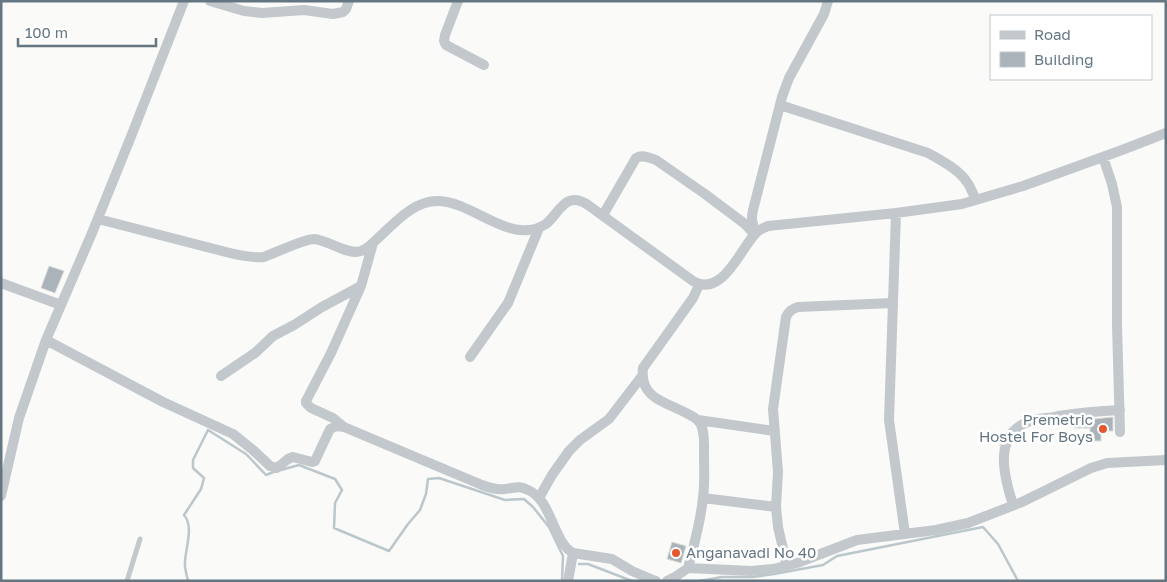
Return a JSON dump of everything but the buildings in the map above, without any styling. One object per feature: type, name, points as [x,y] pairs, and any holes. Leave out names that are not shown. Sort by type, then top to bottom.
[{"type":"street","points":[[1,496],[20,418],[46,340],[98,219],[184,1]]},
{"type":"street","points":[[210,1],[244,11],[262,13],[304,10],[333,14],[344,12],[350,1]]},
{"type":"street","points":[[458,1],[444,41],[446,45],[484,65]]},
{"type":"street","points":[[756,233],[752,224],[752,210],[780,105],[789,78],[824,14],[828,1]]},
{"type":"street","points":[[780,105],[928,153],[956,170],[967,182],[976,200]]},
{"type":"street","points":[[98,219],[252,258],[264,257],[311,240],[319,240],[360,252],[412,209],[420,204],[437,201],[454,204],[520,231],[539,228],[560,207],[570,200],[583,201],[699,285],[704,285],[712,283],[725,275],[738,260],[745,246],[756,233],[768,226],[896,213],[962,204],[1023,186],[1166,133]]},
{"type":"street","points":[[603,215],[636,158],[641,156],[656,160],[756,233]]},
{"type":"street","points":[[1103,157],[1118,207],[1116,241],[1120,432]]},
{"type":"street","points":[[896,213],[889,420],[905,534]]},
{"type":"street","points":[[470,357],[508,303],[539,228]]},
{"type":"street","points":[[344,427],[333,418],[311,408],[306,401],[331,353],[361,286],[372,243]]},
{"type":"street","points":[[1,283],[61,305]]},
{"type":"street","points":[[699,285],[693,298],[643,368],[642,376],[645,388],[656,398],[698,420],[774,431]]},
{"type":"street","points":[[220,376],[254,353],[273,336],[361,286]]},
{"type":"street","points":[[787,566],[778,527],[776,507],[778,472],[773,409],[788,312],[798,307],[893,303]]},
{"type":"street","points":[[46,340],[162,402],[233,434],[274,468],[279,467],[293,457],[312,462],[315,460],[330,430],[337,426],[344,427],[482,486],[494,489],[521,487],[531,491],[539,498],[568,550],[573,553],[612,559],[632,571],[656,581]]},
{"type":"street","points":[[539,498],[569,451],[580,440],[610,419],[642,376]]},
{"type":"street","points":[[1013,505],[1005,480],[1004,458],[1006,444],[1018,428],[1035,420],[1120,410]]},
{"type":"street","points":[[667,581],[675,578],[688,568],[699,522],[703,498],[704,447],[703,430],[698,420]]},
{"type":"street","points":[[688,568],[751,571],[774,569],[797,563],[857,540],[936,530],[968,523],[1022,502],[1091,468],[1107,463],[1166,460]]},
{"type":"street","points":[[703,498],[776,507]]},
{"type":"street","points":[[568,581],[573,553]]},
{"type":"lane","points":[[127,581],[140,539]]},
{"type":"waterway","points":[[188,581],[185,560],[189,526],[184,515],[201,489],[204,478],[193,468],[193,460],[208,430],[246,454],[266,475],[276,471]]},
{"type":"waterway","points":[[281,470],[299,465],[335,479],[342,490],[335,503],[334,528],[389,551],[420,510],[426,494],[428,479],[439,478],[505,500],[524,499],[549,527],[563,556],[562,581]]},
{"type":"waterway","points":[[700,581],[722,577],[753,577],[823,565],[837,556],[983,527],[998,544],[1018,581]]},
{"type":"waterway","points":[[579,564],[588,564],[632,581]]},
{"type":"place","name":"Premetric Hostel For Boys","points":[[1103,429]]},
{"type":"place","name":"Anganavadi No 40","points":[[676,553]]}]
